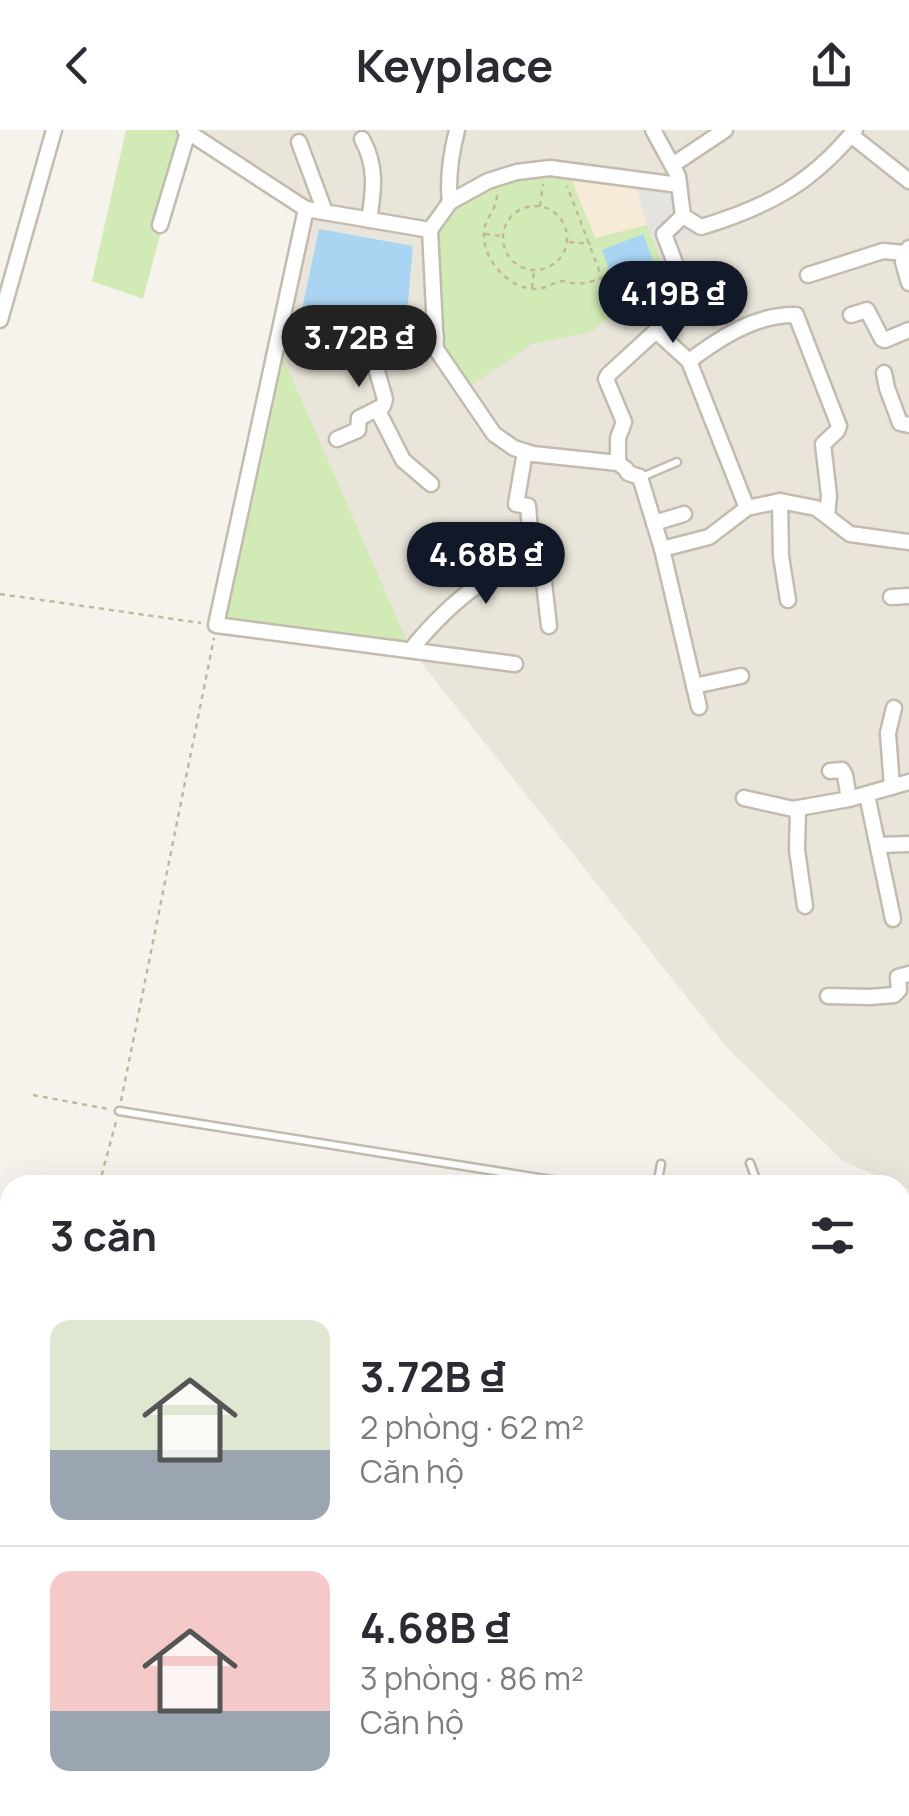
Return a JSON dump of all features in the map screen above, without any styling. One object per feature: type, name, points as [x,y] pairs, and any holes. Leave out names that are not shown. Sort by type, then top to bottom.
[{"type":"street","points":[[0,320],[54,130]]},
{"type":"street","points":[[450,202],[448,187],[457,130]]},
{"type":"street","points":[[653,130],[674,164],[683,216]]},
{"type":"street","points":[[674,164],[724,130]]},
{"type":"street","points":[[160,225],[186,131],[205,135],[306,208],[430,230]]},
{"type":"street","points":[[683,216],[701,227],[742,215],[801,184],[853,132],[909,181]]},
{"type":"street","points":[[362,139],[373,167],[369,220]]},
{"type":"street","points":[[299,142],[325,212]]},
{"type":"street","points":[[679,185],[553,170],[517,172],[488,181],[450,202],[430,230],[436,349],[494,434],[526,452],[618,463],[628,473],[640,477],[662,549],[699,707]]},
{"type":"street","points":[[306,208],[216,626],[514,664]]},
{"type":"street","points":[[618,463],[618,438],[624,422],[606,380],[656,330],[687,306],[686,292],[664,234],[683,216]]},
{"type":"street","points":[[808,275],[882,251],[907,250],[904,271],[909,284]]},
{"type":"street","points":[[851,315],[867,310],[885,340],[909,330]]},
{"type":"street","points":[[688,361],[743,327],[778,314],[796,315],[839,426],[823,444],[829,496],[827,516]]},
{"type":"street","points":[[656,330],[688,361],[747,508]]},
{"type":"street","points":[[277,343],[372,346],[436,337]]},
{"type":"street","points":[[337,439],[358,430],[359,418],[383,406],[372,346]]},
{"type":"street","points":[[884,372],[900,423],[909,424]]},
{"type":"street","points":[[377,409],[402,460],[432,484]]},
{"type":"street","points":[[526,452],[516,504],[528,506],[532,567]]},
{"type":"street","points":[[780,500],[781,556],[788,600]]},
{"type":"street","points":[[662,549],[708,537],[747,508],[780,500],[816,508],[850,534],[909,542]]},
{"type":"street","points":[[654,523],[684,514]]},
{"type":"street","points":[[411,650],[447,608],[502,573],[520,567],[532,567],[546,580],[549,626]]},
{"type":"street","points":[[891,597],[909,596]]},
{"type":"street","points":[[694,686],[741,676]]},
{"type":"street","points":[[892,787],[888,733],[894,708]]},
{"type":"street","points":[[830,771],[842,770],[849,800]]},
{"type":"street","points":[[744,798],[793,809],[849,800],[909,782]]},
{"type":"street","points":[[866,795],[893,919]]},
{"type":"street","points":[[798,808],[797,850],[805,906]]},
{"type":"street","points":[[878,845],[909,844]]},
{"type":"street","points":[[828,996],[894,995],[899,990],[898,977],[909,974]]},
{"type":"lane","points":[[640,477],[678,462]]},
{"type":"lane","points":[[119,1111],[520,1175]]},
{"type":"lane","points":[[659,1175],[661,1164]]},
{"type":"lane","points":[[750,1164],[754,1175]]},
{"type":"path","points":[[488,181],[497,204],[484,234],[486,249],[497,270],[511,282],[532,289],[548,288],[563,281],[586,284],[602,278],[591,244],[553,170]]},
{"type":"path","points":[[540,207],[553,170]]},
{"type":"path","points":[[540,207],[562,221],[568,242],[559,260],[550,267],[534,270],[519,266],[512,259],[504,236],[516,213],[540,207]]},
{"type":"path","points":[[484,234],[504,236]]},
{"type":"path","points":[[568,242],[591,244]]},
{"type":"path","points":[[532,289],[534,270]]},
{"type":"path","points":[[0,594],[216,626],[119,1111],[102,1175]]},
{"type":"path","points":[[32,1095],[119,1111]]},
{"type":"shaded area","points":[[188,130],[909,130],[909,1175],[876,1175],[843,1161],[728,1049],[411,650],[277,343],[306,209]]},
{"type":"shaded area","points":[[568,171],[636,186],[647,225],[595,238]]},
{"type":"shaded area","points":[[636,186],[671,191],[687,214],[695,237],[672,243],[681,267],[665,272]]},
{"type":"green space","points":[[126,130],[188,130],[143,299],[92,281]]},
{"type":"green space","points":[[568,171],[595,238],[647,225],[671,287],[622,307],[591,332],[532,344],[464,390],[436,349],[430,230],[450,202],[488,181]]},
{"type":"green space","points":[[277,343],[411,650],[216,625]]},
{"type":"water","points":[[319,229],[413,246],[405,336],[296,338]]},
{"type":"water","points":[[643,234],[661,281],[621,302],[602,250]]}]
